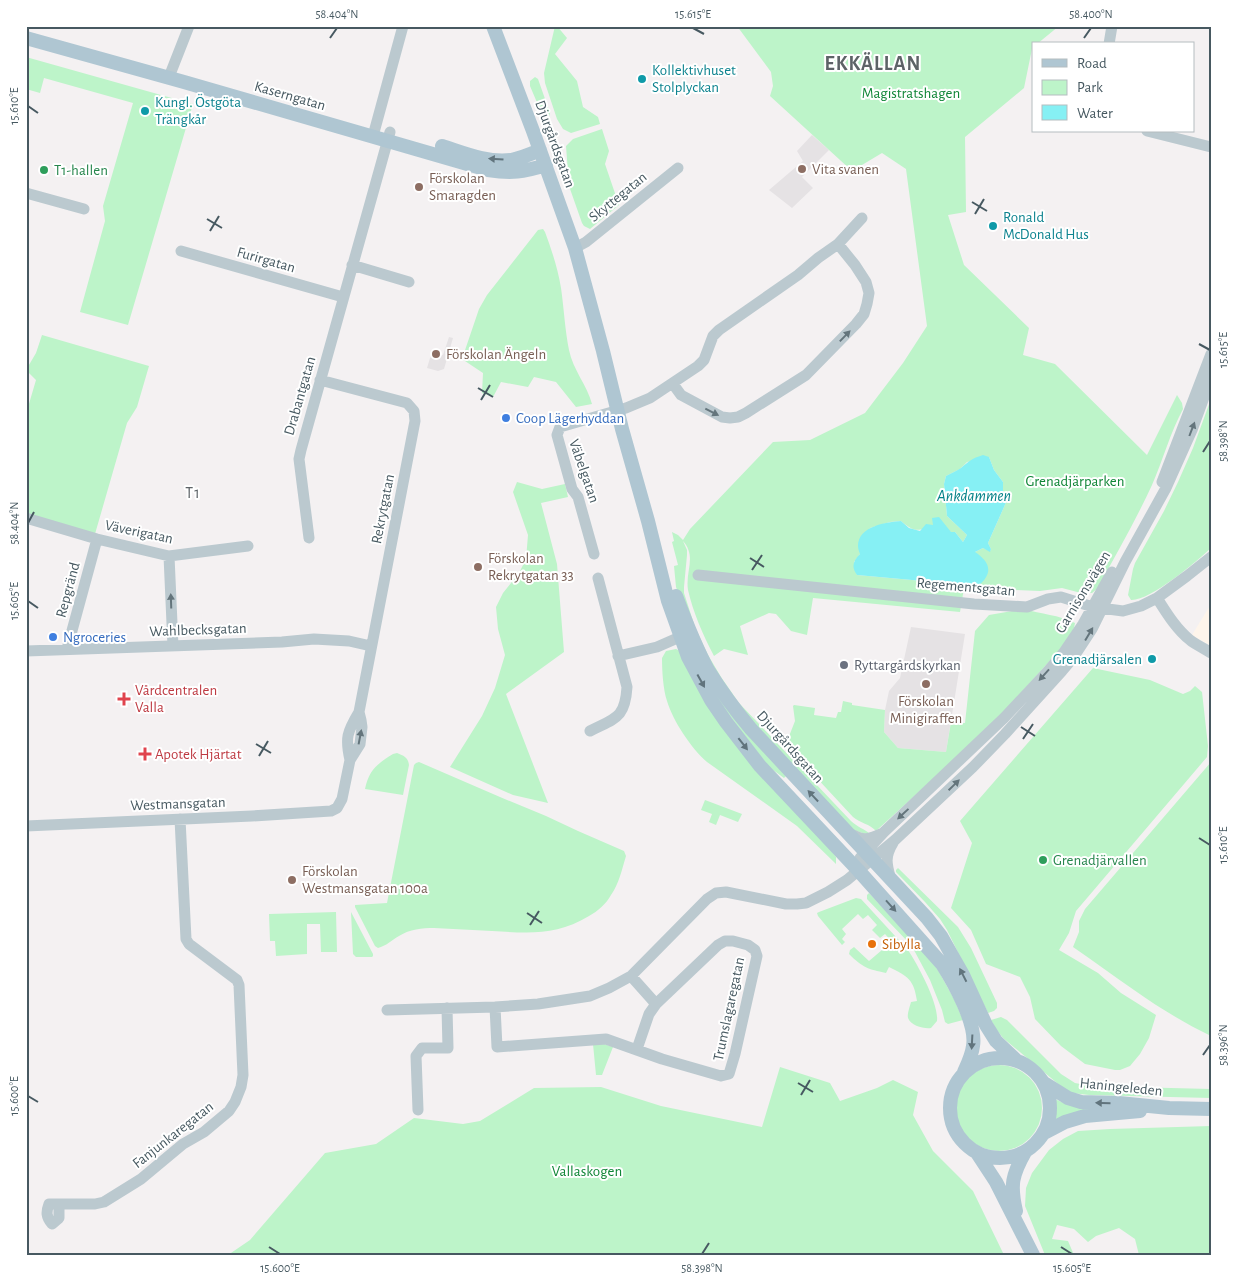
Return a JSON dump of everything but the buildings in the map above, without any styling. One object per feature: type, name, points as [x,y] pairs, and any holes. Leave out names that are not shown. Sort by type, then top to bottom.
[{"type":"main road","name":"Djurgårdsgatan","points":[[493,26],[546,165],[583,273],[606,329],[622,410],[685,635],[688,657],[726,722],[760,766],[856,868],[942,964],[953,982],[973,1031],[974,1044],[971,1057],[964,1072]]},
{"type":"main road","name":"Kaserngatan","points":[[26,31],[388,136],[488,170],[520,172],[546,165]]},
{"type":"main road","name":"Kaserngatan","points":[[26,38],[171,74]]},
{"type":"main road","name":"Kaserngatan","points":[[388,136],[484,158],[501,160],[512,160],[540,150]]},
{"type":"main road","name":"Djurgårdsgatan","points":[[685,635],[735,710],[751,729],[927,918],[941,936],[963,975],[986,1026],[996,1041],[1016,1060]]},
{"type":"main road","points":[[994,1058],[1016,1060],[1027,1065],[1044,1082],[1049,1094],[1051,1107],[1049,1120],[1044,1133],[1036,1144],[1025,1152],[1014,1157],[989,1158],[966,1146],[957,1135],[951,1123],[949,1109],[951,1095],[956,1083],[964,1072],[973,1065],[983,1060],[994,1058]]},
{"type":"main road","name":"Haningeleden","points":[[1044,1082],[1068,1098],[1081,1102],[1119,1103],[1170,1108]]},
{"type":"main road","name":"Haningeleden","points":[[1044,1133],[1065,1122],[1085,1116],[1170,1108],[1211,1108]]},
{"type":"main road","points":[[1023,1233],[1012,1188],[1017,1166],[1025,1152]]},
{"type":"main road","points":[[977,1153],[996,1182],[1034,1255]]},
{"type":"street","points":[[171,74],[189,26]]},
{"type":"street","points":[[374,132],[403,26]]},
{"type":"street","points":[[1110,42],[1112,26]]},
{"type":"street","points":[[1150,132],[1211,146]]},
{"type":"street","name":"Drabantgatan","points":[[309,538],[299,460],[388,136]]},
{"type":"street","name":"Skyttegatan","points":[[576,248],[678,168]]},
{"type":"street","points":[[26,193],[84,209]]},
{"type":"street","points":[[622,410],[642,402],[673,384],[698,366],[704,360],[714,336],[719,330],[777,291],[838,244],[862,218]]},
{"type":"street","points":[[673,384],[682,395],[722,417],[730,418],[738,417],[806,375],[856,324],[864,314],[867,304],[869,293],[866,282],[838,244]]},
{"type":"street","name":"Furirgatan","points":[[181,251],[343,297]]},
{"type":"street","points":[[352,265],[409,282]]},
{"type":"street","name":"Garnisonsvägen","points":[[856,868],[869,856],[895,840],[973,767],[1044,693],[1073,658],[1088,635],[1097,608],[1159,489],[1211,354]]},
{"type":"street","name":"Garnisonsvägen","points":[[869,856],[884,832],[1010,712],[1064,652],[1083,624],[1097,608],[1166,488],[1192,430],[1211,378]]},
{"type":"street","name":"Rekrytgatan","points":[[320,380],[407,403],[414,410],[415,421],[358,712],[361,720],[362,736],[350,760],[342,799],[337,808],[331,811]]},
{"type":"street","name":"Väbelgatan","points":[[594,554],[578,497],[572,489],[557,432],[563,425],[622,410]]},
{"type":"street","name":"Väverigatan","points":[[26,518],[97,539],[169,556],[248,546]]},
{"type":"street","name":"Repgränd","points":[[68,649],[97,539]]},
{"type":"street","points":[[169,556],[173,646]]},
{"type":"street","name":"Regementsgatan","points":[[698,575],[974,604],[1020,607],[1027,607],[1048,599],[1061,597],[1097,608],[1123,611],[1141,606],[1157,598],[1211,557]]},
{"type":"street","points":[[590,731],[610,722],[619,715],[626,702],[627,687],[598,578]]},
{"type":"street","points":[[1157,598],[1189,639],[1211,652]]},
{"type":"street","points":[[618,656],[657,647],[685,635]]},
{"type":"street","name":"Wahlbecksgatan","points":[[26,651],[282,642],[314,639],[349,641],[371,646]]},
{"type":"street","name":"Westmansgatan","points":[[26,826],[331,811]]},
{"type":"street","name":"Fanjunkaregatan","points":[[59,1204],[96,1204],[104,1202],[136,1183],[183,1144],[204,1132],[229,1111],[241,1087],[243,1075],[239,984],[237,980],[189,944],[186,939],[180,818]]},
{"type":"street","points":[[846,832],[864,839],[884,832]]},
{"type":"street","points":[[892,880],[887,863],[887,855],[895,840]]},
{"type":"street","points":[[387,1010],[495,1007],[538,1004],[590,996],[610,988],[631,976],[707,898],[716,893],[735,894],[786,904],[806,903],[847,880],[856,868]]},
{"type":"street","name":"Trumslagaregatan","points":[[495,1007],[497,1047],[606,1039],[662,1059],[721,1076],[729,1074],[735,1054],[757,956],[755,950],[748,945],[733,941],[724,941],[718,945],[656,1004],[649,1014],[637,1049]]},
{"type":"street","points":[[631,976],[656,1004]]},
{"type":"street","points":[[418,1110],[416,1056],[422,1048],[448,1048],[447,1008]]},
{"type":"shaded area","name":"Vita svanen","points":[[812,135],[829,150],[802,177],[813,188],[792,208],[769,190],[803,161],[797,151]]},
{"type":"shaded area","name":"Förskolan Ängeln","points":[[449,337],[453,338],[444,369],[438,371],[427,368],[434,352],[443,355]]},
{"type":"shaded area","points":[[1211,604],[1211,646],[1192,635]]},
{"type":"shaded area","name":"Förskolan Minigiraffen","points":[[911,627],[965,634],[946,752],[898,748],[884,732],[885,710],[889,691],[900,678]]},
{"type":"green space","points":[[555,26],[567,38],[555,54],[577,81],[583,107],[598,117],[600,124],[571,133],[563,129],[557,119],[545,83],[544,73]]},
{"type":"green space","name":"Grenadjärparken","points":[[737,26],[1059,26],[1039,42],[1032,42],[1024,88],[965,137],[966,212],[948,215],[964,265],[1029,328],[1023,355],[1055,364],[1147,455],[1177,395],[1183,409],[1146,498],[1098,588],[1092,593],[1081,593],[1062,588],[1040,591],[964,588],[960,612],[813,598],[807,635],[791,631],[776,614],[769,613],[740,626],[748,655],[724,649],[714,656],[690,598],[687,583],[690,559],[687,547],[683,541],[687,550],[684,593],[695,627],[721,677],[739,703],[851,821],[870,834],[853,830],[745,715],[712,668],[676,587],[674,566],[678,565],[672,542],[674,541],[672,532],[683,540],[690,529],[773,442],[810,440],[865,413],[903,363],[927,326],[906,169],[882,153],[852,171],[770,96],[773,86],[771,72]],"holes":[[[989,457],[994,470],[1003,482],[1003,491],[1008,498],[988,543],[991,549],[990,551],[983,548],[975,552],[978,586],[857,575],[854,562],[860,554],[870,528],[901,521],[910,528],[917,530],[934,525],[955,532],[963,542],[967,535],[947,516],[944,484],[946,476],[960,469],[967,462]]]},
{"type":"green space","points":[[26,57],[193,104],[128,325],[80,312],[105,221],[103,206],[133,103],[44,78],[40,93],[26,89]]},
{"type":"green space","points":[[535,77],[538,79],[550,113],[546,120],[530,86],[530,81]]},
{"type":"green space","points":[[602,129],[609,151],[605,164],[619,205],[590,229],[582,223],[569,186],[566,146],[573,139]]},
{"type":"green space","points":[[543,229],[558,274],[571,357],[592,404],[576,407],[556,382],[534,377],[528,387],[501,382],[493,397],[482,393],[483,373],[462,359],[479,309],[487,295],[538,230]]},
{"type":"green space","points":[[42,335],[149,366],[137,407],[127,423],[95,534],[26,516],[26,414],[36,380],[26,370],[36,353]]},
{"type":"green space","points":[[1211,399],[1211,548],[1161,588],[1139,599],[1131,600],[1128,595],[1135,563],[1178,482]]},
{"type":"green space","points":[[517,482],[542,489],[565,484],[568,497],[541,503],[557,564],[564,652],[506,694],[548,803],[513,795],[450,767],[482,716],[495,688],[505,655],[498,629],[496,607],[526,559],[528,535],[513,492]]},
{"type":"green space","points":[[1024,609],[1056,616],[1075,623],[1065,644],[990,727],[876,831],[853,817],[786,744],[795,721],[794,705],[815,708],[814,715],[836,718],[838,712],[841,712],[843,701],[852,703],[852,705],[885,710],[884,732],[898,748],[946,752],[951,722],[965,723],[975,631],[989,615]]},
{"type":"green space","points":[[676,649],[682,652],[836,857],[836,864],[797,826],[707,762],[689,742],[670,709],[664,685],[662,658],[666,651]]},
{"type":"green space","name":"Grenadjärvallen","points":[[1093,668],[1150,680],[1183,694],[1195,686],[1202,692],[1208,746],[1207,757],[1076,911],[1069,933],[1059,950],[1098,973],[1121,993],[1156,1015],[1149,1038],[1140,1054],[1130,1066],[1120,1070],[1085,1064],[1061,1046],[1035,1019],[1030,997],[1020,977],[986,964],[971,930],[951,908],[972,843],[960,821]]},
{"type":"green space","points":[[717,695],[786,776],[784,778],[769,767],[715,697]]},
{"type":"green space","points":[[397,753],[407,758],[409,765],[403,795],[365,789],[374,768]]},
{"type":"green space","points":[[419,762],[624,851],[626,856],[620,876],[609,898],[596,912],[577,922],[554,930],[518,932],[425,928],[407,932],[381,947],[375,946],[355,905],[387,903],[414,765]]},
{"type":"green space","points":[[1211,762],[1211,1036],[1152,1003],[1073,947],[1079,932],[1079,921],[1085,909]]},
{"type":"green space","points":[[705,800],[742,814],[738,822],[720,815],[716,825],[709,822],[712,814],[701,810]]},
{"type":"green space","points":[[898,868],[958,927],[971,948],[997,1003],[997,1008],[994,1011],[988,1013],[940,919],[896,872]]},
{"type":"green space","points":[[869,893],[927,955],[938,970],[963,1020],[948,1024],[945,1022],[930,980],[915,952],[910,944],[867,899]]},
{"type":"green space","points":[[856,898],[861,899],[908,950],[917,965],[927,985],[937,1014],[937,1021],[931,1028],[918,1026],[908,1018],[911,1002],[917,1001],[912,983],[905,976],[889,967],[886,973],[870,969],[849,954],[850,950],[854,947],[869,961],[882,950],[887,951],[894,944],[885,934],[880,938],[872,930],[877,925],[868,915],[863,919],[858,914],[842,929],[846,934],[842,939],[845,942],[842,945],[818,916],[817,913],[819,912]]},
{"type":"green space","points":[[336,912],[337,952],[321,952],[320,924],[307,924],[307,954],[276,956],[275,941],[270,941],[269,914]]},
{"type":"green space","points":[[351,912],[373,954],[372,957],[356,957],[353,954]]},
{"type":"green space","points":[[1001,1017],[1007,1020],[1061,1074],[1075,1083],[1091,1086],[1211,1089],[1211,1098],[1072,1093],[1063,1088],[1003,1038],[991,1020]]},
{"type":"green space","points":[[598,1042],[613,1047],[602,1075],[596,1075],[593,1044]]},
{"type":"green space","points":[[999,1065],[1015,1068],[1023,1072],[1035,1084],[1039,1092],[1042,1108],[1039,1124],[1035,1132],[1023,1144],[1015,1148],[999,1151],[983,1148],[975,1144],[963,1132],[959,1124],[956,1108],[959,1092],[963,1084],[975,1072],[983,1068]]},
{"type":"green space","name":"Vallaskogen","points":[[780,1067],[830,1083],[840,1101],[877,1088],[893,1080],[918,1092],[913,1115],[933,1151],[973,1191],[1004,1255],[228,1255],[250,1240],[325,1153],[376,1144],[414,1118],[463,1124],[480,1121],[534,1088],[601,1087],[661,1106],[762,1127]]},
{"type":"green space","points":[[1055,1099],[1076,1106],[1111,1108],[1053,1124]]},
{"type":"green space","points":[[1211,1126],[1211,1255],[1139,1255],[1135,1239],[1119,1228],[1096,1236],[1088,1242],[1074,1229],[1057,1225],[1052,1239],[1068,1241],[1074,1255],[1045,1255],[1025,1206],[1026,1188],[1032,1173],[1049,1150],[1063,1139],[1078,1131]]},
{"type":"water","name":"Ankdammen","points":[[983,455],[989,457],[994,470],[1003,482],[1003,491],[1008,498],[988,543],[991,549],[990,552],[983,548],[975,552],[984,560],[988,568],[986,577],[978,586],[857,575],[854,564],[860,554],[858,547],[859,539],[874,526],[901,521],[909,528],[920,531],[926,524],[933,525],[932,518],[939,517],[951,532],[955,532],[963,542],[967,535],[947,516],[944,484],[946,476],[976,457]]},
{"type":"place","name":"Kollektivhuset Stolplyckan","points":[[642,79]]},
{"type":"place","name":"Kungl. Östgöta Trängkår","points":[[145,111]]},
{"type":"place","name":"Vita svanen","points":[[802,169]]},
{"type":"place","name":"T1-hallen","points":[[44,170]]},
{"type":"place","name":"Förskolan Smaragden","points":[[419,187]]},
{"type":"place","name":"Ronald McDonald Hus","points":[[993,226]]},
{"type":"place","name":"Förskolan Ängeln","points":[[436,354]]},
{"type":"place","name":"Coop Lägerhyddan","points":[[506,418]]},
{"type":"place","name":"Förskolan Rekrytgatan 33","points":[[478,567]]},
{"type":"place","name":"Ngroceries","points":[[53,637]]},
{"type":"place","name":"Grenadjärsalen","points":[[1152,659]]},
{"type":"place","name":"Ryttargårdskyrkan","points":[[844,665]]},
{"type":"place","name":"Förskolan Minigiraffen","points":[[926,684]]},
{"type":"place","name":"Vårdcentralen Valla","points":[[124,699]]},
{"type":"place","name":"Apotek Hjärtat","points":[[145,754]]},
{"type":"place","name":"Grenadjärvallen","points":[[1043,860]]},
{"type":"place","name":"Förskolan Westmansgatan 100a","points":[[292,880]]},
{"type":"place","name":"Sibylla","points":[[872,944]]},
{"type":"district","name":"EKKÄLLAN","points":[[873,64]]},
{"type":"district","name":"T1","points":[[193,493]]},
{"type":"park label","name":"Magistratshagen","points":[[911,93]]}]
